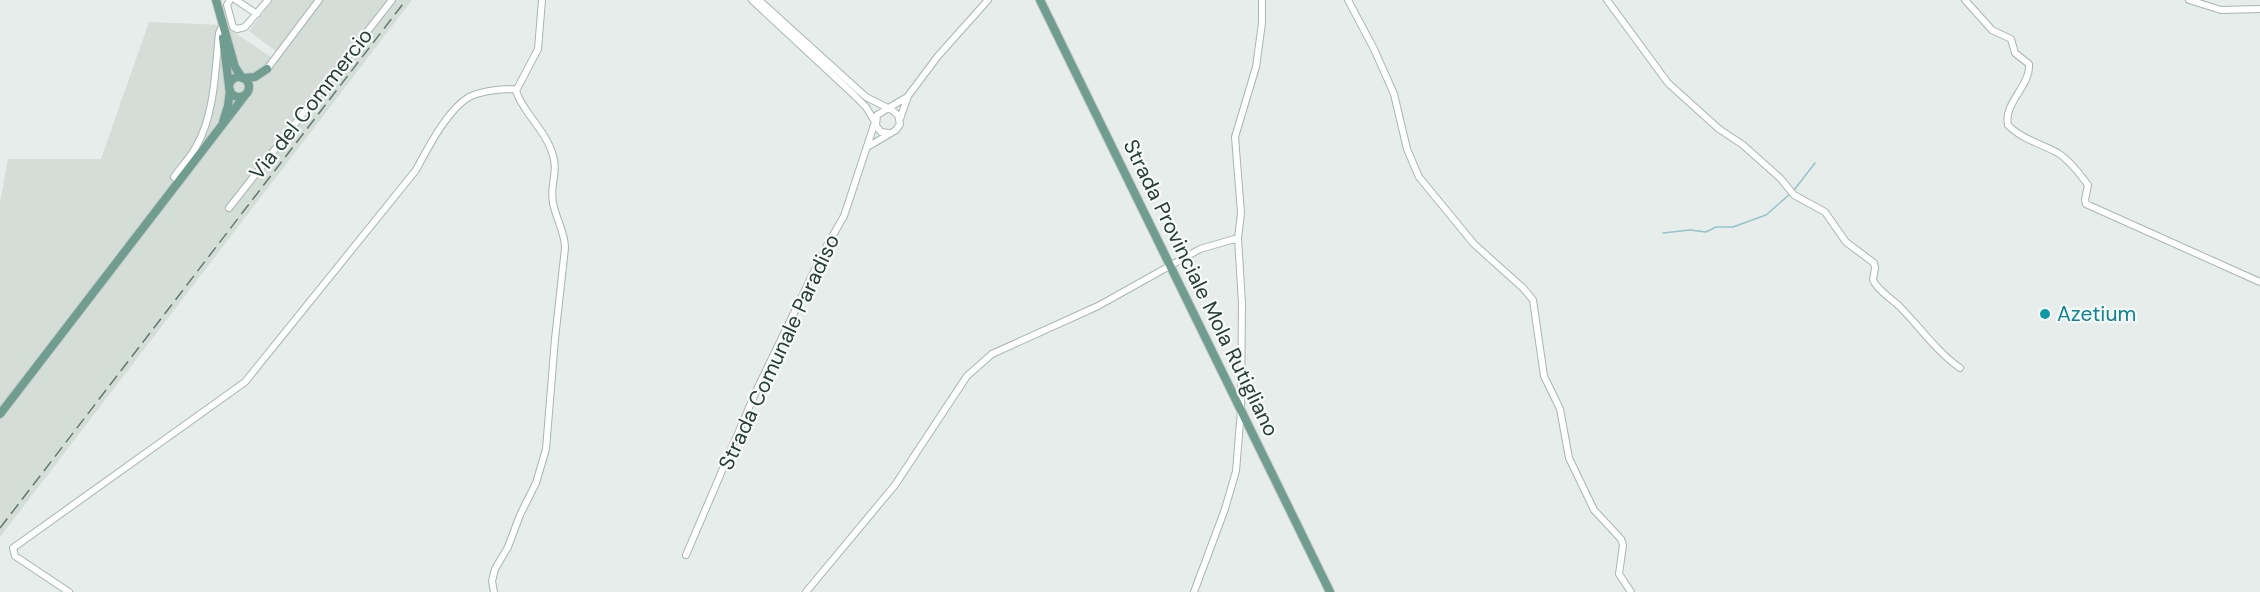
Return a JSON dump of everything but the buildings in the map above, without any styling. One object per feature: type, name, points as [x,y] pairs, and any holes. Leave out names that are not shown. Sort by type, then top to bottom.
[{"type":"main road","points":[[216,0],[235,67],[249,86],[246,94]]},
{"type":"main road","name":"Strada Provinciale Mola Rutigliano","points":[[1040,0],[1330,592]]},
{"type":"main road","points":[[223,25],[232,94],[237,97],[246,94]]},
{"type":"main road","points":[[217,133],[228,106],[230,87],[234,79],[255,77],[267,69]]},
{"type":"main road","points":[[0,414],[267,69]]},
{"type":"street","points":[[230,0],[227,5],[233,27],[237,29],[245,27],[268,0]]},
{"type":"street","points":[[237,0],[257,14]]},
{"type":"street","points":[[267,69],[319,0]]},
{"type":"street","name":"Via del Commercio","points":[[230,208],[392,0]]},
{"type":"street","points":[[494,592],[492,581],[495,569],[508,547],[520,515],[536,483],[546,449],[565,248],[564,236],[554,205],[556,169],[554,159],[546,140],[519,99],[516,90],[538,49],[542,0]]},
{"type":"street","points":[[752,0],[860,100],[881,132],[889,134]]},
{"type":"street","points":[[759,0],[866,97],[896,112],[900,119]]},
{"type":"street","points":[[869,146],[898,127],[908,96],[943,49],[988,0]]},
{"type":"street","points":[[1194,592],[1235,477],[1241,410],[1242,303],[1238,238],[1241,213],[1235,137],[1256,67],[1261,34],[1262,0]]},
{"type":"street","points":[[1348,0],[1374,49],[1394,94],[1407,149],[1419,177],[1474,244],[1523,288],[1533,300],[1544,376],[1560,409],[1569,458],[1594,510],[1621,539],[1623,545],[1619,574],[1631,592]]},
{"type":"street","points":[[1607,0],[1668,83],[1719,129],[1743,145],[1780,178],[1794,195],[1825,212],[1846,242],[1874,263],[1873,280],[1876,286],[1900,307],[1935,347],[1960,368]]},
{"type":"street","points":[[1965,0],[1992,30],[2011,39],[2015,53],[2029,64],[2028,75],[2008,115],[2008,125],[2014,131],[2053,150],[2067,160],[2088,184],[2086,204],[2260,282]]},
{"type":"street","points":[[2189,0],[2221,10],[2260,9]]},
{"type":"street","points":[[180,181],[174,177],[198,144],[208,114],[219,33],[223,25]]},
{"type":"street","points":[[69,592],[15,556],[14,548],[245,382],[416,170],[431,142],[461,103],[479,94],[516,90]]},
{"type":"street","points":[[875,122],[880,111],[888,109],[908,96]]},
{"type":"street","name":"Strada Comunale Paradiso","points":[[686,555],[757,389],[825,249],[844,216],[869,146],[875,122]]},
{"type":"street","points":[[806,592],[895,485],[967,376],[992,354],[1098,306],[1207,246],[1238,238]]},
{"type":"shaded area","points":[[273,0],[316,0],[277,52],[249,31]]},
{"type":"shaded area","points":[[320,0],[412,0],[0,537],[0,203],[8,159],[101,159],[149,22],[223,25],[274,59]]},
{"type":"waterway","points":[[1794,190],[1815,163]]},
{"type":"waterway","points":[[1663,233],[1690,230],[1706,232],[1716,227],[1733,227],[1766,215],[1791,193]]},
{"type":"railway","points":[[0,528],[406,0]]},
{"type":"place","name":"Azetium","points":[[2045,314]]}]
